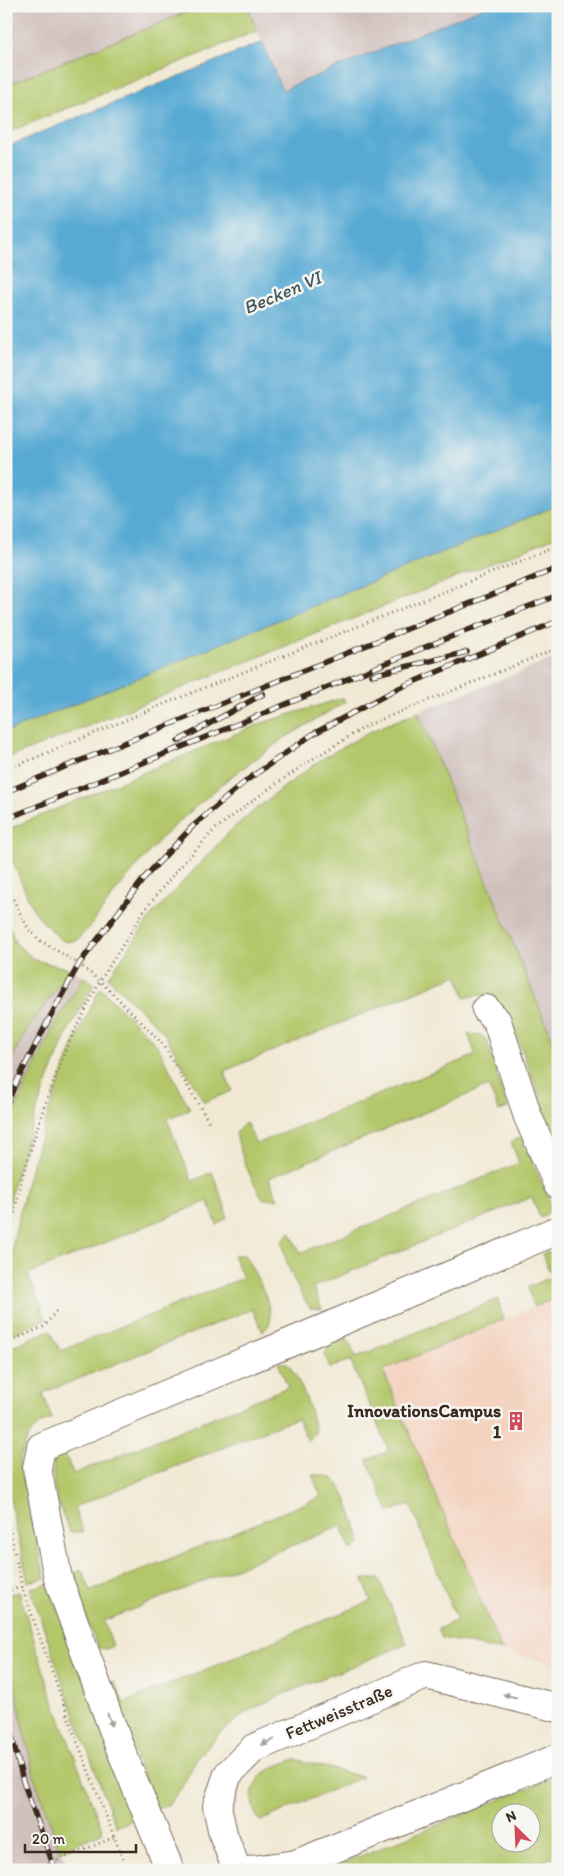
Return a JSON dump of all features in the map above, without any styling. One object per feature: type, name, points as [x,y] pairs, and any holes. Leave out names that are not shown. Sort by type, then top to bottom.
[{"type":"lane","points":[[486,1010],[497,1022],[528,1117],[558,1185]]},
{"type":"lane","points":[[170,1870],[93,1674],[54,1564],[37,1468],[41,1447],[558,1230]]},
{"type":"lane","name":"Fettweisstraße","points":[[237,1870],[223,1834],[217,1806],[228,1774],[254,1748],[426,1675],[558,1708]]},
{"type":"lane","points":[[252,1870],[296,1864],[558,1758]]},
{"type":"path","points":[[6,770],[169,702],[558,546]]},
{"type":"path","points":[[6,1252],[22,1177],[44,1107],[67,1046],[100,981],[146,908],[178,868],[214,830],[267,790],[370,724],[558,648]]},
{"type":"path","points":[[6,886],[28,928],[38,940],[65,955],[100,981],[161,1042],[209,1122]]},
{"type":"path","points":[[6,1343],[45,1326],[56,1311]]},
{"type":"shaded area","points":[[6,6],[202,6],[6,85]]},
{"type":"shaded area","points":[[247,6],[487,6],[282,91]]},
{"type":"shaded area","points":[[558,657],[558,1052],[418,712]]},
{"type":"shaded area","points":[[70,969],[84,977],[56,1022],[18,1102],[6,1136],[6,1070],[23,1036]]},
{"type":"shaded area","points":[[558,1297],[558,1665],[502,1651],[383,1370]]},
{"type":"shaded area","points":[[6,1645],[22,1720],[60,1851],[69,1870],[42,1870],[37,1860],[15,1870],[6,1870]]},
{"type":"green space","points":[[202,6],[247,6],[257,31],[6,133],[6,85]]},
{"type":"green space","points":[[558,505],[558,536],[6,759],[6,732]]},
{"type":"green space","points":[[343,698],[345,702],[280,741],[228,779],[162,837],[116,891],[90,927],[77,940],[65,942],[58,937],[43,922],[32,907],[6,846],[6,830],[262,723]]},
{"type":"green space","points":[[418,712],[558,1053],[558,1145],[509,1016],[492,994],[465,997],[457,975],[224,1071],[232,1091],[204,1102],[164,1033],[108,978],[152,915],[233,828],[320,760],[371,731]]},
{"type":"green space","points":[[6,919],[16,944],[35,960],[70,969],[23,1036],[6,1070]]},
{"type":"green space","points":[[84,977],[94,984],[66,1035],[38,1106],[14,1181],[6,1222],[6,1136],[18,1102],[56,1022]]},
{"type":"green space","points":[[100,988],[157,1045],[190,1109],[167,1119],[192,1181],[212,1172],[224,1203],[227,1217],[217,1225],[208,1201],[28,1274],[46,1319],[6,1337],[10,1266],[14,1238],[27,1181],[50,1108],[72,1048]]},
{"type":"green space","points":[[468,1034],[481,1035],[487,1040],[508,1108],[499,1111],[488,1086],[269,1178],[278,1199],[263,1199],[240,1150],[236,1133],[246,1122],[256,1144],[476,1055]]},
{"type":"green space","points":[[521,1137],[551,1204],[549,1212],[540,1218],[532,1197],[313,1287],[322,1309],[310,1308],[296,1285],[286,1258],[282,1241],[290,1232],[300,1253],[519,1163],[511,1142]]},
{"type":"green space","points":[[558,1250],[558,1297],[534,1307],[528,1287],[552,1277],[542,1254]]},
{"type":"green space","points":[[233,1255],[244,1255],[266,1298],[270,1322],[263,1332],[252,1309],[43,1393],[52,1419],[39,1424],[28,1437],[19,1462],[45,1578],[28,1582],[10,1499],[6,1468],[6,1349],[50,1330],[60,1351],[243,1278]]},
{"type":"green space","points":[[498,1299],[503,1320],[383,1370],[502,1651],[442,1638],[438,1629],[457,1620],[410,1504],[389,1512],[367,1460],[389,1451],[350,1360],[330,1368],[325,1354],[330,1343],[346,1335],[356,1357]]},
{"type":"green space","points":[[278,1363],[287,1363],[292,1369],[305,1396],[312,1416],[315,1433],[308,1441],[297,1418],[74,1507],[83,1532],[70,1532],[54,1486],[53,1467],[55,1456],[64,1451],[73,1474],[288,1387]]},
{"type":"green space","points":[[312,1475],[323,1475],[338,1483],[348,1503],[361,1543],[351,1550],[341,1526],[104,1621],[113,1646],[107,1649],[98,1648],[72,1580],[76,1572],[82,1570],[91,1591],[321,1497]]},
{"type":"green space","points":[[363,1579],[379,1579],[407,1644],[279,1696],[248,1711],[221,1732],[197,1758],[182,1787],[169,1804],[155,1810],[109,1683],[114,1681],[124,1703],[371,1601]]},
{"type":"green space","points":[[48,1584],[138,1817],[116,1827],[30,1588]]},
{"type":"green space","points":[[19,1592],[51,1694],[103,1832],[60,1851],[34,1776],[6,1645],[6,1595]]},
{"type":"green space","points":[[295,1759],[362,1777],[260,1821],[253,1807],[252,1793],[254,1786],[272,1768]]},
{"type":"green space","points":[[558,1776],[558,1855],[521,1870],[326,1870]]},
{"type":"water","name":"Becken VI","points":[[487,6],[558,6],[558,505],[6,732],[6,147],[262,42],[282,90]]},
{"type":"railway","points":[[6,792],[558,568]]},
{"type":"railway","points":[[6,819],[435,643],[558,595]]},
{"type":"railway","points":[[6,1106],[15,1085],[79,964],[145,877],[193,826],[247,780],[313,734],[399,688],[558,621]]},
{"type":"railway","points":[[372,675],[467,652]]},
{"type":"railway","points":[[178,741],[263,694]]},
{"type":"railway","points":[[6,1713],[23,1781],[55,1870]]},
{"type":"place","name":"InnovationsCampus 1","points":[[516,1421]]}]
